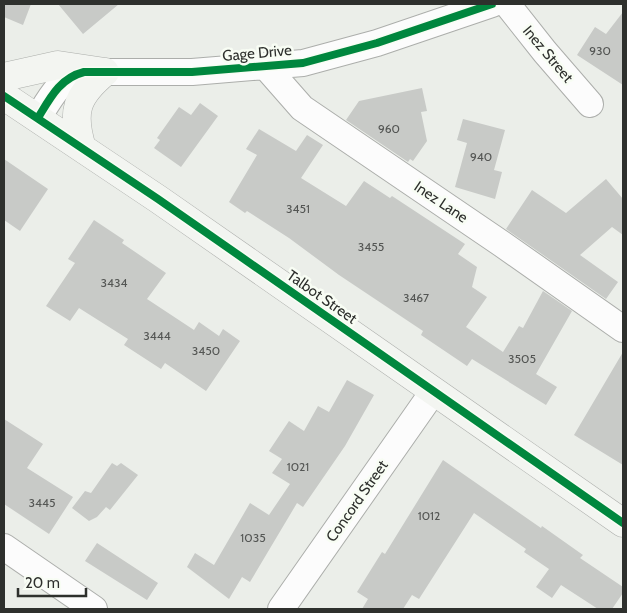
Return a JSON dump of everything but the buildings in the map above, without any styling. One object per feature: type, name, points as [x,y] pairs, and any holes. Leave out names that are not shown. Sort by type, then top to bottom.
[{"type":"main road","points":[[4,76],[58,65],[105,72]]},
{"type":"main road","points":[[82,148],[76,118],[78,102],[86,89],[105,72]]},
{"type":"main road","name":"Talbot Street","points":[[4,96],[623,523]]},
{"type":"street","name":"Gage Drive","points":[[38,118],[58,87],[70,76],[84,72],[192,72],[303,63],[376,43],[492,4]]},
{"type":"street","name":"Inez Street","points":[[507,4],[590,104]]},
{"type":"street","name":"Inez Lane","points":[[266,67],[302,108],[502,244],[623,330]]},
{"type":"street","name":"Concord Street","points":[[281,609],[433,392]]},
{"type":"street","points":[[4,547],[94,609]]},
{"type":"cycle path","points":[[38,118],[56,90],[68,79],[84,72],[192,72],[303,63],[377,43],[492,4]]},
{"type":"cycle path","points":[[4,96],[158,199],[623,523]]}]
